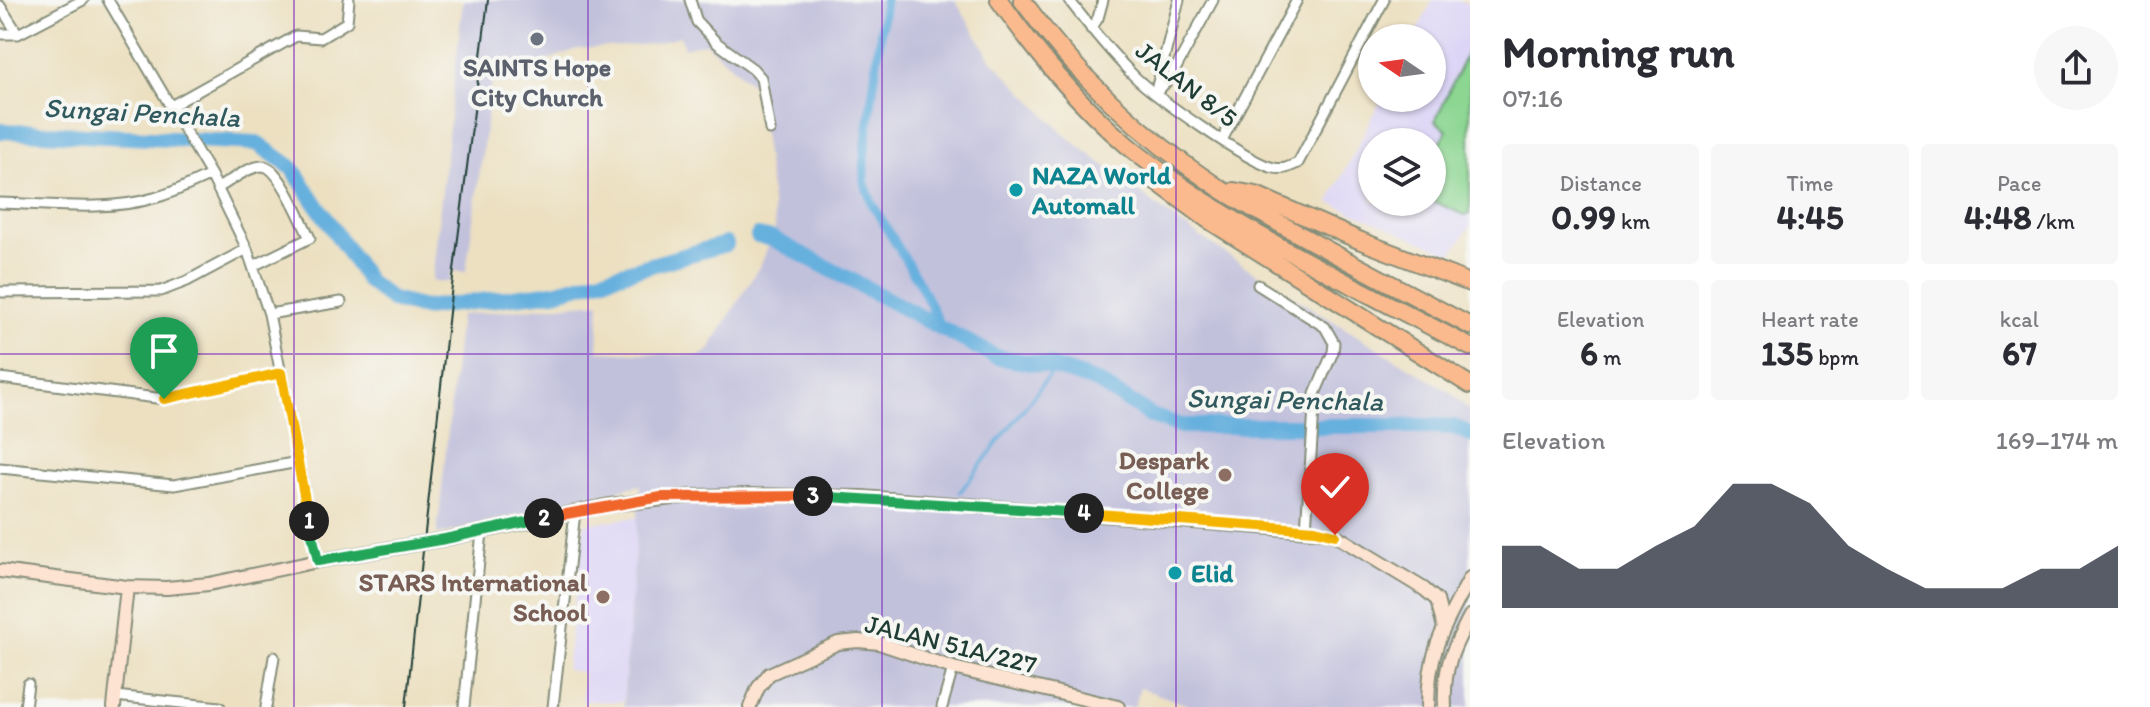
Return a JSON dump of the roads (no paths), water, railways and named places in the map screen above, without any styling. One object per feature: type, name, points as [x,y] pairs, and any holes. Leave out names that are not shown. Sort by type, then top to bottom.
[{"type":"highway","points":[[999,0],[1034,48],[1081,102],[1167,176],[1214,207],[1470,347]]},
{"type":"highway","points":[[1022,0],[1047,35],[1115,108],[1220,189],[1308,240],[1470,326]]},
{"type":"highway","points":[[1116,135],[1128,158],[1207,219],[1470,385]]},
{"type":"highway","points":[[1220,189],[1256,195],[1361,241],[1470,283]]},
{"type":"street","points":[[0,34],[18,34],[83,0]]},
{"type":"street","points":[[108,0],[211,175],[247,249],[269,314],[318,561]]},
{"type":"street","points":[[174,109],[296,36],[321,38],[339,27],[347,22],[349,0]]},
{"type":"street","points":[[690,0],[697,22],[717,43],[761,78],[770,130]]},
{"type":"street","name":"JALAN 8/5","points":[[1069,0],[1091,29],[1155,94],[1222,140],[1271,168],[1284,169],[1298,163],[1384,0]]},
{"type":"street","points":[[1091,29],[1103,0]]},
{"type":"street","points":[[1155,94],[1179,0]]},
{"type":"street","points":[[1155,94],[1171,77],[1213,0]]},
{"type":"street","points":[[1222,140],[1297,0]]},
{"type":"street","points":[[0,6],[18,34]]},
{"type":"street","points":[[218,188],[262,166],[270,168],[280,180],[310,238],[253,266]]},
{"type":"street","points":[[0,203],[109,205],[137,202],[168,194],[211,175]]},
{"type":"street","points":[[0,292],[161,291],[187,281],[247,249]]},
{"type":"street","points":[[1258,285],[1325,327],[1334,343],[1313,404],[1306,530]]},
{"type":"street","points":[[269,314],[341,302]]},
{"type":"street","points":[[0,378],[164,399],[281,373]]},
{"type":"street","points":[[0,468],[174,485],[298,462]]},
{"type":"street","points":[[0,571],[127,587],[167,588],[209,584],[661,497],[805,495],[942,502],[1306,530],[1335,535],[1437,600],[1444,628]]},
{"type":"street","points":[[553,707],[575,512]]},
{"type":"street","points":[[464,707],[482,532]]},
{"type":"street","points":[[1428,707],[1429,667],[1444,628],[1470,578]]},
{"type":"street","points":[[127,587],[115,701],[220,707]]},
{"type":"street","points":[[1445,707],[1445,674],[1450,655],[1470,616]]},
{"type":"street","name":"JALAN 51A/227","points":[[750,707],[758,688],[769,674],[838,643],[858,641],[879,643],[953,668],[1118,707]]},
{"type":"street","points":[[266,707],[274,657]]},
{"type":"street","points":[[942,707],[953,668]]},
{"type":"street","points":[[25,707],[28,684]]},
{"type":"waterway","points":[[885,0],[864,158],[864,181],[872,204],[920,284],[942,329]]},
{"type":"waterway","name":"Sungai Penchala","points":[[0,131],[257,143],[292,168],[368,281],[392,300],[424,308],[555,292],[726,244]]},
{"type":"waterway","name":"Sungai Penchala","points":[[758,236],[773,239],[996,357],[1050,366],[1097,382],[1152,416],[1181,426],[1435,426],[1454,427],[1470,434]]},
{"type":"waterway","points":[[960,492],[1055,368]]},
{"type":"tram line","points":[[406,707],[451,294],[488,0]]},
{"type":"place","name":"SAINTS Hope City Church","points":[[537,39]]},
{"type":"place","name":"NAZA World Automall","points":[[1016,190]]},
{"type":"place","name":"Despark College","points":[[1225,475]]},
{"type":"place","name":"Elid","points":[[1175,573]]},
{"type":"place","name":"STARS International School","points":[[603,597]]}]
